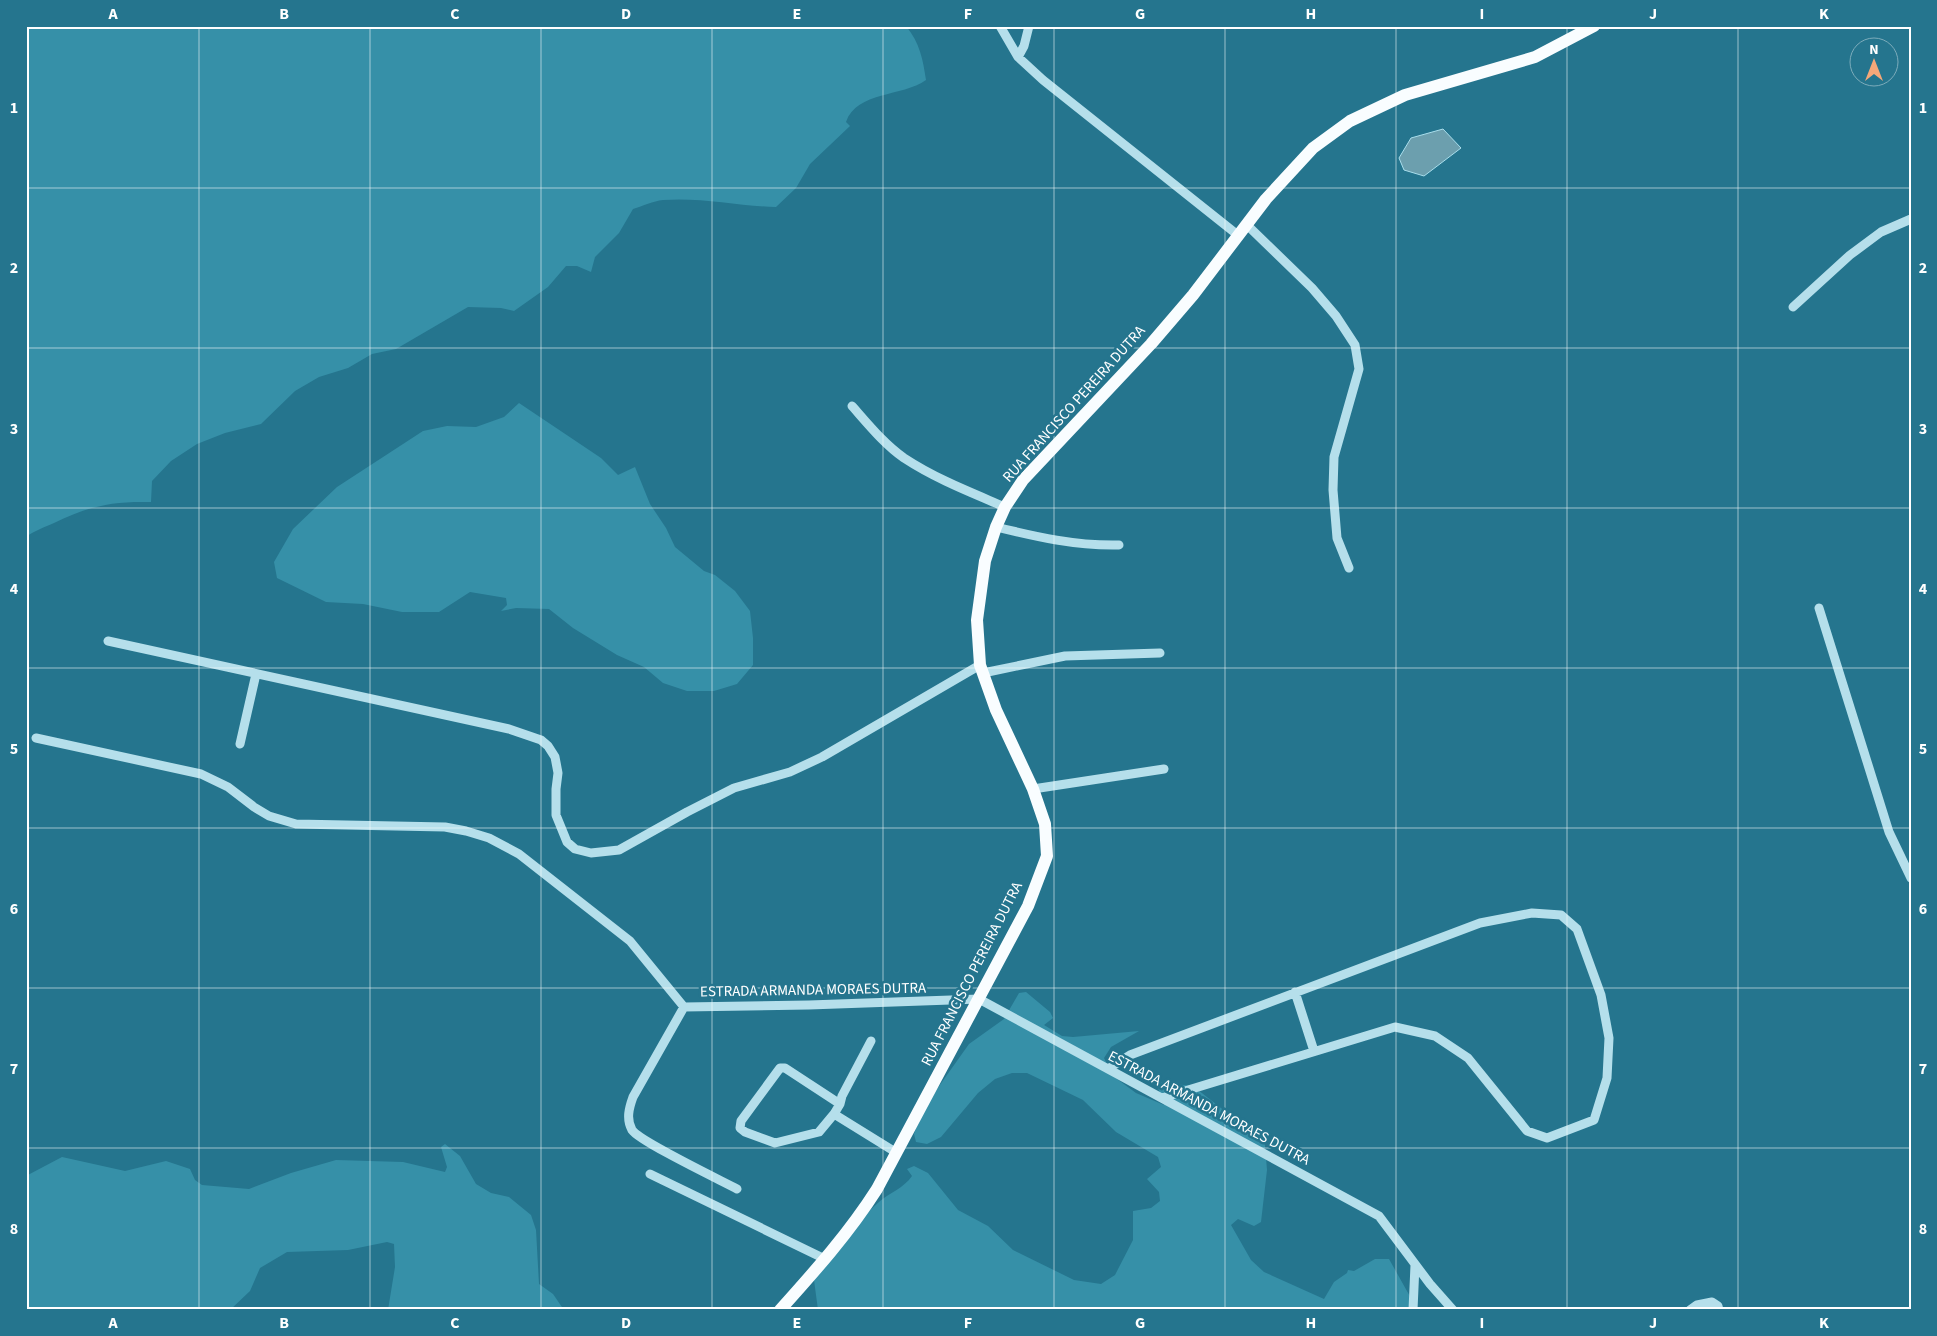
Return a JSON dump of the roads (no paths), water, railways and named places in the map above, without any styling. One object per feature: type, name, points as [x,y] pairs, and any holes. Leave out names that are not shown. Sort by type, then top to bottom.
[{"type":"main road","name":"RUA FRANCISCO PEREIRA DUTRA","points":[[780,1310],[861,1215],[897,1153],[1028,906],[1047,856],[1045,824],[1033,789],[996,710],[982,669],[977,620],[985,561],[1005,507],[1023,480],[1152,344],[1193,295],[1266,199],[1313,148],[1350,121],[1405,95],[1535,57],[1594,26]]},
{"type":"street","points":[[1000,26],[1018,57],[1043,80],[1238,236]]},
{"type":"street","points":[[1018,57],[1024,46],[1029,26]]},
{"type":"street","points":[[1794,308],[1850,255],[1881,232],[1911,219]]},
{"type":"street","points":[[1247,224],[1312,288],[1336,316],[1355,345],[1359,369],[1334,457],[1333,490],[1337,538],[1350,568]]},
{"type":"street","points":[[852,406],[876,434],[903,457],[945,481],[1005,507]]},
{"type":"street","points":[[996,527],[1049,540],[1078,544],[1118,545]]},
{"type":"street","points":[[1819,608],[1889,832],[1908,866],[1911,878]]},
{"type":"street","points":[[108,641],[509,729],[541,740],[548,746],[555,757],[557,765],[556,815],[563,834],[567,842],[575,849],[591,853],[619,850],[734,788],[790,772],[822,757],[982,669],[1065,656],[1160,653]]},
{"type":"street","points":[[240,744],[256,674]]},
{"type":"street","name":"ESTRADA ARMANDA MORAES DUTRA","points":[[36,738],[201,774],[228,787],[269,816],[296,824],[444,827],[466,830],[489,838],[519,854],[630,941],[684,1006],[809,1006],[979,999],[1380,1216],[1415,1265],[1453,1310]]},
{"type":"street","points":[[1033,789],[1164,769]]},
{"type":"street","points":[[1108,1069],[1130,1055],[1480,923],[1532,914],[1560,915],[1577,929],[1601,995],[1609,1038],[1607,1078],[1594,1120],[1546,1138],[1527,1131],[1468,1058],[1435,1036],[1395,1027],[1162,1098]]},
{"type":"street","points":[[1295,992],[1314,1051]]},
{"type":"street","points":[[684,1006],[633,1097],[629,1108],[628,1121],[633,1132],[736,1189]]},
{"type":"street","points":[[840,1104],[785,1068],[780,1068],[741,1121],[740,1128],[745,1132],[775,1143],[819,1132],[840,1104],[842,1096],[871,1041]]},
{"type":"street","points":[[834,1114],[897,1153]]},
{"type":"street","points":[[650,1174],[825,1259]]},
{"type":"street","points":[[1413,1310],[1415,1265]]},
{"type":"street","points":[[1690,1310],[1697,1305],[1712,1302],[1718,1306],[1719,1310]]}]
